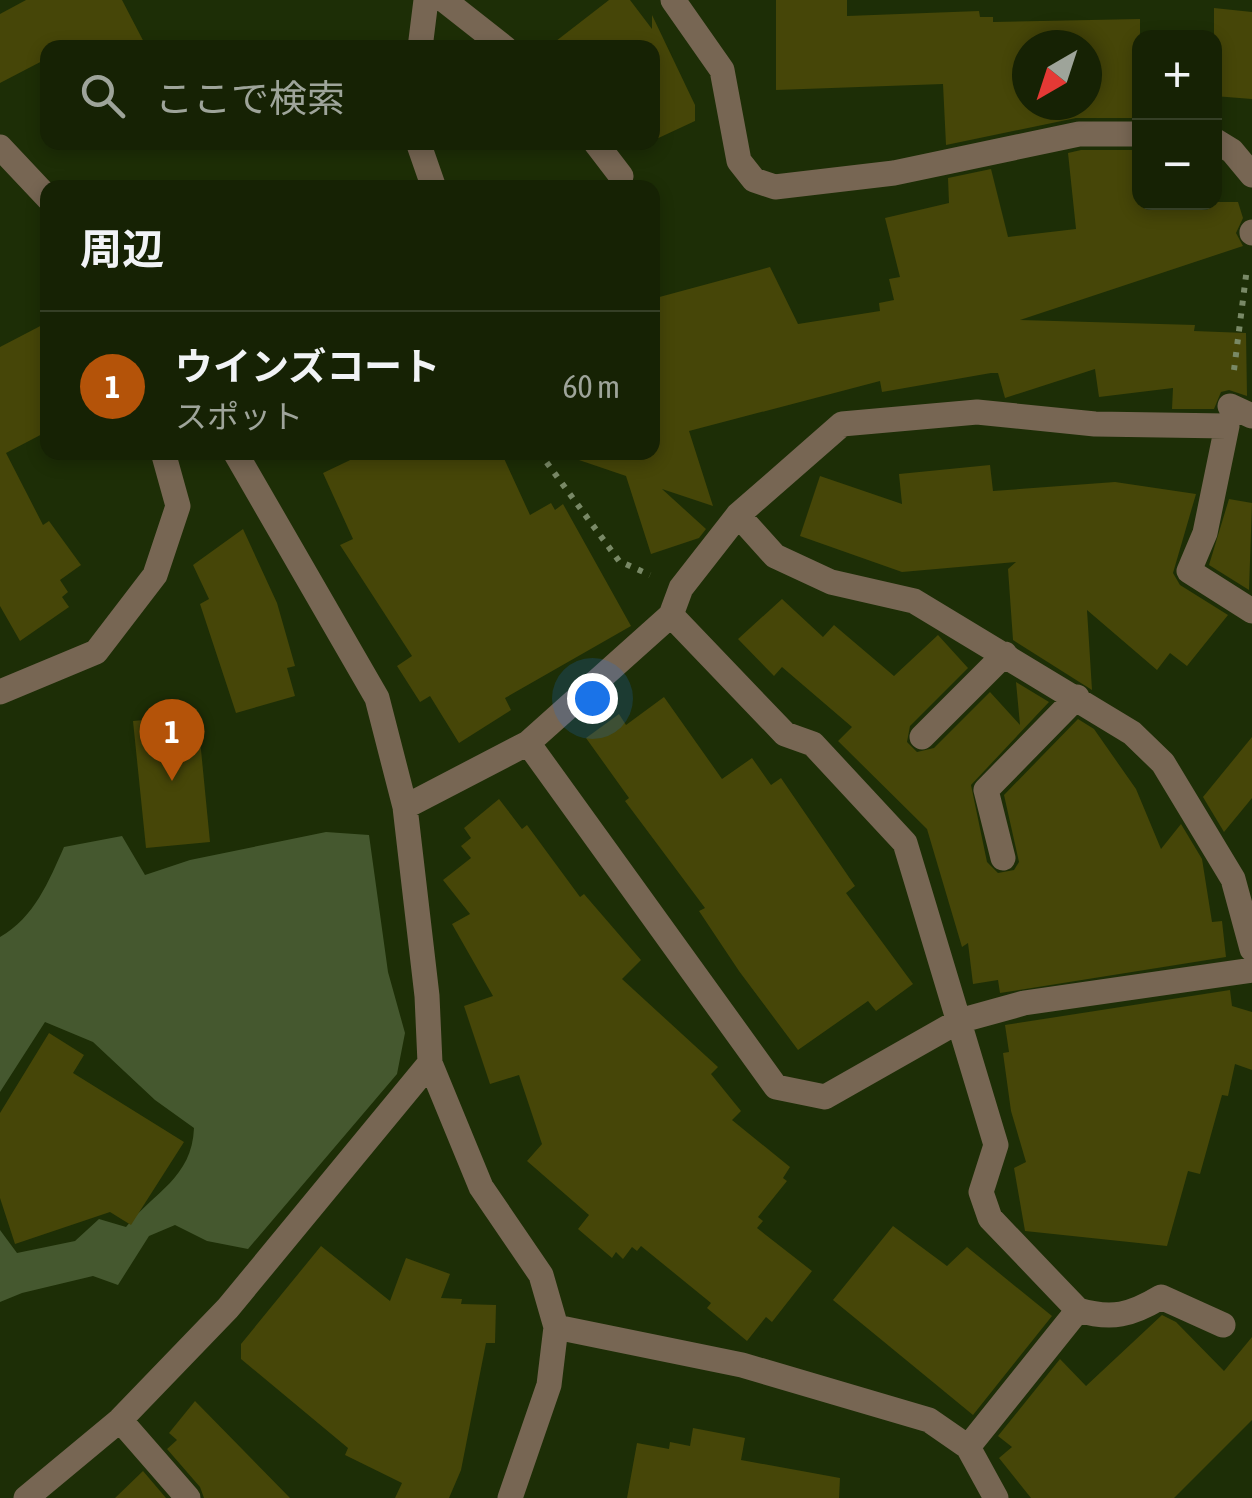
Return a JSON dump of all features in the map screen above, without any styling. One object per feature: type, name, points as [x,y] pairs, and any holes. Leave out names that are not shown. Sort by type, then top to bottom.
[{"type":"street","points":[[421,40],[426,0]]},
{"type":"street","points":[[444,0],[495,40]]},
{"type":"street","points":[[673,0],[722,70],[739,161],[754,180],[775,188],[894,173],[1080,134],[1132,134]]},
{"type":"street","points":[[1222,145],[1252,176]]},
{"type":"street","points":[[0,147],[40,190]]},
{"type":"street","points":[[421,150],[431,180]]},
{"type":"street","points":[[601,150],[621,176]]},
{"type":"street","points":[[405,807],[528,744],[670,615],[681,588],[738,515],[842,424],[976,412],[1095,424],[1237,416],[1206,533],[1189,570],[1252,611]]},
{"type":"street","points":[[0,692],[96,652],[155,575],[178,506],[165,460]]},
{"type":"street","points":[[241,460],[377,698],[405,807],[428,996],[430,1063],[481,1188],[541,1275],[556,1327],[549,1385],[510,1498]]},
{"type":"street","points":[[738,515],[774,556],[831,582],[914,601],[1132,733],[1163,763],[1233,880],[1252,949]]},
{"type":"street","points":[[670,615],[784,734],[813,744],[905,844],[996,1145],[980,1192],[990,1218],[1078,1310],[1106,1318],[1137,1312],[1161,1297],[1223,1325]]},
{"type":"street","points":[[922,738],[1005,654]]},
{"type":"street","points":[[1003,858],[986,790],[1077,697]]},
{"type":"street","points":[[528,744],[776,1086],[825,1097],[959,1021],[1024,1003],[1252,970]]},
{"type":"street","points":[[26,1498],[120,1420],[228,1308],[430,1063]]},
{"type":"street","points":[[968,1447],[1078,1310]]},
{"type":"street","points":[[556,1327],[742,1366],[929,1420],[968,1447],[996,1498]]},
{"type":"street","points":[[120,1420],[188,1498]]},
{"type":"path","points":[[1237,416],[1252,232]]},
{"type":"path","points":[[544,460],[619,561],[681,588]]},
{"type":"green space","points":[[326,832],[369,835],[388,972],[405,1033],[397,1074],[248,1249],[207,1241],[175,1225],[149,1236],[118,1285],[93,1276],[0,1302],[0,1230],[17,1253],[75,1241],[99,1219],[126,1227],[179,1172],[192,1145],[194,1128],[155,1100],[93,1042],[45,1022],[0,1092],[0,937],[31,909],[64,847],[122,836],[145,875],[190,860]]},
{"type":"building","points":[[26,0],[122,0],[143,40],[40,40],[40,62],[0,83],[0,14]]},
{"type":"building","points":[[609,0],[630,0],[652,29],[652,15],[695,105],[695,121],[660,137],[660,40],[557,40]]},
{"type":"building","points":[[776,0],[847,0],[847,16],[979,11],[980,17],[993,17],[993,22],[1140,19],[1140,30],[1132,30],[1132,118],[1102,118],[1102,30],[1012,30],[1012,120],[1066,120],[946,145],[943,84],[776,90]]},
{"type":"building","points":[[1214,8],[1252,12],[1252,99],[1222,97],[1222,30],[1214,30]]},
{"type":"building","points":[[1081,150],[1132,150],[1132,210],[1222,210],[1222,202],[1238,202],[1243,218],[1236,233],[1243,246],[1020,320],[1195,325],[1194,331],[1246,333],[1247,396],[1229,390],[1221,392],[1214,409],[1172,409],[1173,388],[1099,397],[1095,369],[1005,398],[998,373],[991,373],[882,392],[880,381],[689,431],[713,506],[662,489],[706,529],[699,538],[651,554],[626,476],[579,460],[660,460],[660,297],[770,267],[798,324],[880,311],[879,303],[894,300],[889,279],[900,277],[885,218],[949,203],[948,178],[991,169],[1008,237],[1076,229],[1068,153]]},
{"type":"building","points":[[40,326],[40,435],[6,453],[43,525],[49,521],[81,565],[60,580],[68,592],[62,597],[69,607],[20,641],[0,606],[0,347]]},
{"type":"building","points":[[350,460],[505,460],[530,515],[551,503],[555,510],[563,504],[631,626],[505,698],[511,710],[459,743],[430,696],[420,702],[397,666],[412,656],[340,545],[353,539],[323,473]]},
{"type":"building","points":[[990,465],[993,491],[1115,482],[1196,494],[1173,573],[1180,585],[1228,615],[1187,666],[1170,653],[1157,670],[1087,610],[1092,690],[1013,640],[1008,569],[1016,562],[902,572],[800,536],[820,476],[902,504],[899,474]]},
{"type":"building","points":[[1229,499],[1252,503],[1249,590],[1209,565]]},
{"type":"building","points":[[243,529],[277,603],[295,666],[287,668],[295,696],[236,713],[200,604],[209,599],[193,565]]},
{"type":"building","points":[[782,599],[823,637],[834,625],[894,676],[938,635],[968,668],[910,726],[907,742],[917,752],[934,748],[990,692],[1020,725],[1016,682],[1049,702],[971,785],[987,862],[998,873],[1014,870],[1019,862],[1004,795],[1078,719],[1094,729],[1136,789],[1161,849],[1181,824],[1202,859],[1212,922],[1222,921],[1226,957],[1000,993],[998,980],[973,984],[968,943],[962,947],[927,829],[838,741],[852,727],[782,667],[774,676],[738,639]]},
{"type":"building","points":[[664,697],[722,779],[752,758],[771,785],[781,778],[855,886],[846,893],[913,984],[876,1011],[868,1001],[798,1050],[739,971],[699,911],[705,908],[625,801],[629,798],[586,738],[619,714],[626,725]]},
{"type":"building","points":[[197,709],[210,842],[146,848],[133,721],[155,719],[154,712]]},
{"type":"building","points":[[1252,737],[1252,798],[1224,832],[1203,797]]},
{"type":"building","points":[[499,799],[522,829],[527,825],[580,897],[584,894],[641,960],[622,979],[718,1067],[711,1074],[741,1111],[732,1120],[790,1167],[783,1178],[787,1181],[758,1217],[763,1221],[757,1228],[812,1271],[772,1322],[766,1317],[747,1341],[707,1308],[711,1303],[641,1246],[637,1251],[632,1247],[623,1259],[616,1252],[612,1258],[578,1229],[589,1215],[527,1161],[542,1144],[519,1075],[490,1084],[464,1006],[493,996],[452,924],[470,914],[443,880],[471,858],[461,846],[471,838],[464,828]]},
{"type":"building","points":[[1230,990],[1232,1006],[1252,1012],[1252,1070],[1235,1064],[1228,1096],[1222,1095],[1200,1174],[1188,1171],[1167,1246],[1025,1231],[1014,1168],[1026,1162],[1011,1111],[1003,1053],[1009,1052],[1005,1025]]},
{"type":"building","points":[[49,1033],[84,1055],[73,1073],[184,1142],[131,1225],[110,1212],[15,1244],[0,1198],[0,1113]]},
{"type":"building","points":[[893,1226],[947,1266],[967,1247],[1052,1316],[973,1415],[833,1300]]},
{"type":"building","points":[[321,1246],[390,1301],[406,1258],[450,1274],[441,1298],[462,1299],[461,1304],[496,1305],[495,1343],[486,1343],[461,1470],[449,1498],[395,1498],[402,1483],[345,1455],[348,1448],[241,1359],[241,1344]]},
{"type":"building","points":[[1162,1315],[1176,1322],[1224,1371],[1252,1337],[1252,1420],[1174,1498],[1031,1498],[999,1458],[1012,1447],[998,1436],[1060,1359],[1086,1386]]},
{"type":"building","points":[[195,1401],[290,1498],[204,1498],[200,1487],[167,1449],[177,1440],[169,1433]]},
{"type":"building","points":[[693,1428],[745,1438],[741,1460],[840,1478],[839,1498],[627,1498],[637,1443],[669,1449],[670,1442],[690,1446]]},
{"type":"building","points":[[143,1471],[166,1498],[115,1498]]},
{"type":"place","name":"ウインズコート","points":[[172,781]]}]
